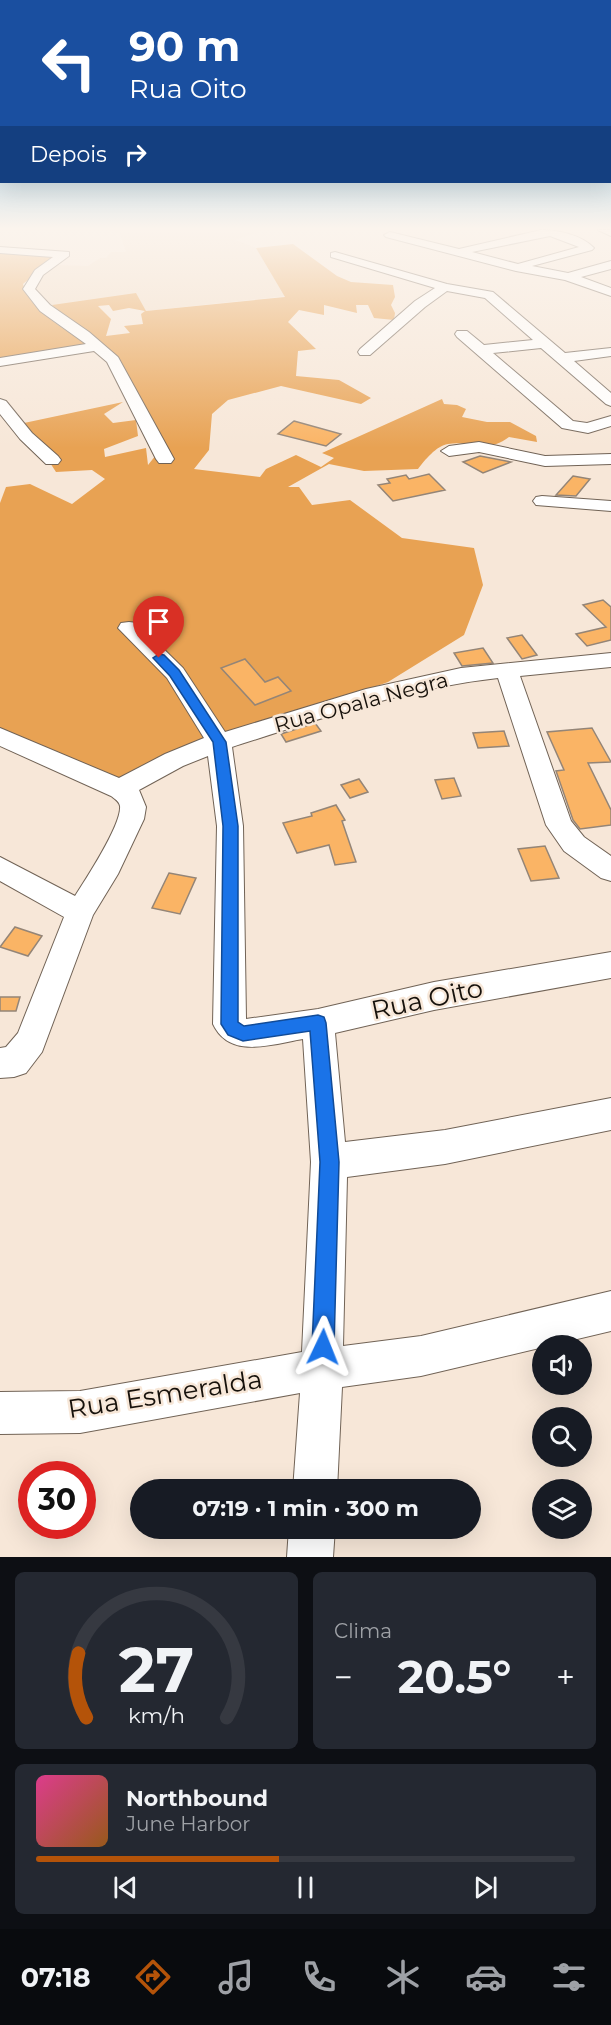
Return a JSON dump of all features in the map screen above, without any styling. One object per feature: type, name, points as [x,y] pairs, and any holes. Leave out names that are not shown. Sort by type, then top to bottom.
[{"type":"street","points":[[41,303],[113,360],[165,459]]},
{"type":"street","points":[[365,352],[422,303]]},
{"type":"street","points":[[497,303],[611,401]]},
{"type":"street","points":[[462,334],[568,425],[582,429],[611,421]]},
{"type":"street","points":[[480,350],[544,343]]},
{"type":"street","points":[[0,362],[97,346]]},
{"type":"street","points":[[562,358],[611,352]]},
{"type":"street","points":[[0,404],[26,436],[51,460]]},
{"type":"street","points":[[449,451],[479,447],[545,461],[611,459]]},
{"type":"street","points":[[542,501],[611,507]]},
{"type":"street","points":[[129,628],[175,673],[219,742]]},
{"type":"street","name":"Rua Opala Negra","points":[[120,789],[174,760],[219,742],[374,694],[461,675],[610,662]]},
{"type":"street","points":[[507,670],[559,825],[574,844],[611,870]]},
{"type":"street","points":[[0,736],[120,789],[129,796],[133,807],[131,819],[104,874],[80,912],[31,1042],[14,1062],[0,1063]]},
{"type":"street","name":"Rua Oito","points":[[219,742],[230,826],[230,1024],[234,1029],[243,1034],[318,1023],[434,996],[611,965]]},
{"type":"street","points":[[0,868],[80,912]]},
{"type":"street","points":[[316,1479],[329,1162],[318,1023]]},
{"type":"street","points":[[329,1162],[445,1147],[611,1113]]},
{"type":"street","name":"Rua Esmeralda","points":[[0,1413],[80,1412],[322,1370],[421,1356],[611,1311]]},
{"type":"street","points":[[310,1557],[311,1539]]},
{"type":"shaded area","points":[[0,303],[33,303],[59,326],[87,345],[0,360]]},
{"type":"shaded area","points":[[46,303],[87,303],[52,309]]},
{"type":"shaded area","points":[[68,303],[141,303],[146,311],[229,303],[392,303],[394,320],[374,318],[368,305],[356,305],[357,313],[324,305],[324,315],[299,310],[288,322],[316,349],[298,351],[296,376],[339,380],[371,398],[361,404],[281,386],[228,400],[212,414],[209,450],[194,469],[260,477],[266,469],[296,455],[321,467],[334,458],[322,453],[442,399],[444,404],[457,405],[466,409],[462,417],[487,422],[510,422],[536,436],[537,442],[509,437],[486,446],[448,444],[435,450],[418,469],[364,471],[329,464],[288,487],[299,487],[312,505],[350,500],[402,538],[474,548],[483,585],[464,635],[388,682],[120,779],[0,739],[0,503],[6,487],[30,484],[72,504],[105,479],[92,470],[56,472],[43,452],[26,436],[24,423],[123,402],[104,414],[113,423],[136,420],[138,436],[104,449],[105,457],[146,448],[148,465],[164,445],[124,381],[86,337],[52,305]],"holes":[[[109,305],[113,311],[129,308],[145,311],[141,314],[143,324],[124,326],[130,333],[106,336],[111,319],[98,306]]]},
{"type":"shaded area","points":[[140,303],[224,303],[146,311]]},
{"type":"building","points":[[294,421],[341,434],[326,446],[278,434]]},
{"type":"building","points":[[480,456],[511,462],[483,473],[463,462]]},
{"type":"building","points":[[429,474],[445,490],[393,501],[378,485],[390,483],[387,479],[406,475],[409,479]]},
{"type":"building","points":[[573,476],[590,479],[576,496],[556,495]]},
{"type":"building","points":[[603,600],[611,607],[611,640],[587,646],[576,634],[606,627],[583,605]]},
{"type":"building","points":[[522,635],[537,655],[522,659],[507,638]]},
{"type":"building","points":[[483,648],[493,663],[462,666],[454,653]]},
{"type":"building","points":[[245,659],[265,682],[278,677],[291,691],[255,705],[221,668]]},
{"type":"building","points":[[315,723],[321,731],[286,742],[281,734]]},
{"type":"building","points":[[592,728],[611,762],[588,763],[611,810],[611,825],[580,829],[573,820],[556,771],[564,770],[547,732]]},
{"type":"building","points":[[504,731],[509,746],[478,748],[473,733]]},
{"type":"building","points":[[454,778],[461,796],[442,799],[435,780]]},
{"type":"building","points":[[359,779],[368,792],[350,798],[341,785]]},
{"type":"building","points":[[336,805],[345,820],[342,821],[356,862],[335,865],[329,845],[297,853],[283,823],[312,816],[311,813]]},
{"type":"building","points":[[545,846],[559,878],[531,881],[518,849]]},
{"type":"building","points":[[169,873],[196,878],[180,914],[152,908]]},
{"type":"building","points":[[15,927],[42,936],[28,956],[0,947]]},
{"type":"building","points":[[0,997],[20,997],[16,1011],[0,1011]]},
{"type":"route","points":[[159,658],[175,673],[219,742],[230,826],[230,1024],[243,1034],[318,1023],[329,1162],[323,1347]]}]
